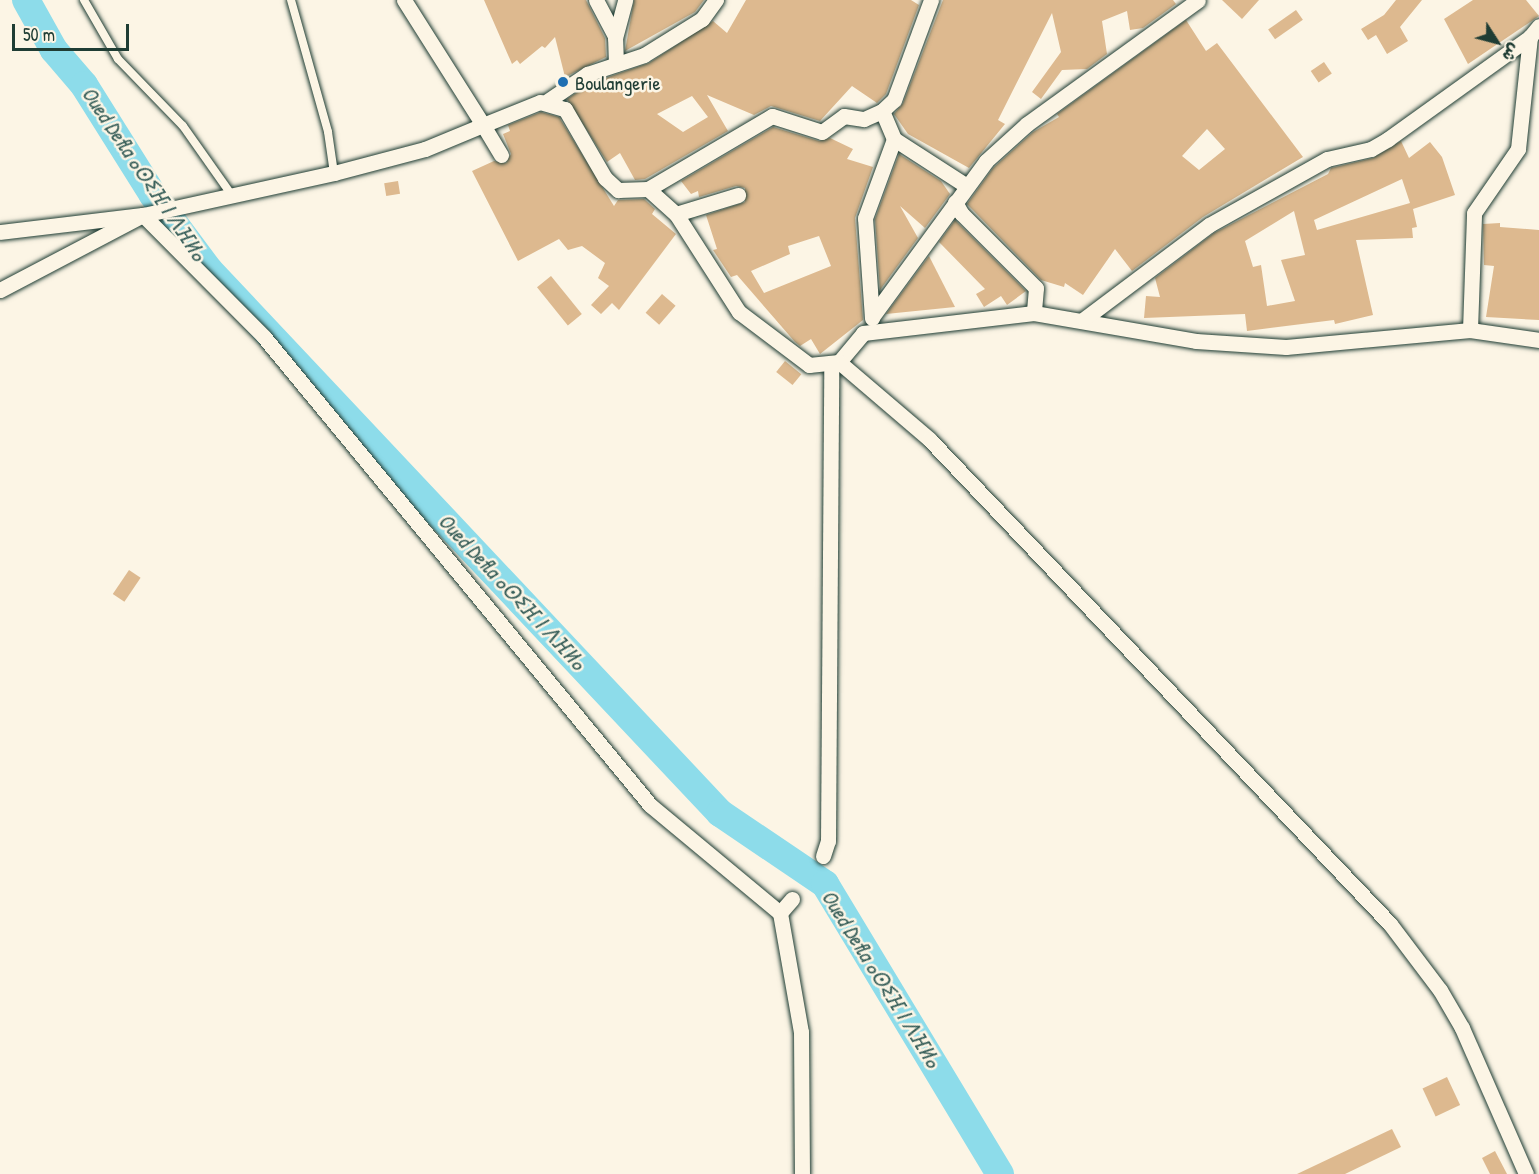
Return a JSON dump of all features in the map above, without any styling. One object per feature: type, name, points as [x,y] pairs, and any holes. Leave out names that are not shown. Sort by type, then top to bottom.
[{"type":"street","points":[[404,0],[501,155]]},
{"type":"street","points":[[596,0],[608,15],[615,38],[616,64]]},
{"type":"street","points":[[615,38],[625,0]]},
{"type":"street","points":[[0,232],[144,215],[226,195],[334,173],[436,145],[546,102],[587,74],[644,55],[702,19],[716,0]]},
{"type":"street","points":[[546,102],[565,109],[592,151],[593,163],[618,190],[648,189],[772,116],[822,132],[844,116],[864,119],[882,111],[894,100],[931,0]]},
{"type":"street","points":[[823,856],[828,841],[835,363],[863,333],[872,317],[956,202],[965,185],[1027,124],[1198,0]]},
{"type":"street","points":[[1084,319],[1209,225],[1318,164],[1371,149],[1388,139],[1534,32]]},
{"type":"street","points":[[1470,330],[1474,213],[1518,149],[1534,32]]},
{"type":"street","points":[[882,111],[894,139],[965,185]]},
{"type":"street","points":[[872,317],[865,218],[894,139]]},
{"type":"street","points":[[648,189],[676,214],[739,312],[809,365],[835,363],[929,439],[1390,924],[1440,990],[1470,1042],[1526,1174]]},
{"type":"street","points":[[676,214],[738,195]]},
{"type":"street","points":[[956,202],[961,213],[1036,288],[1034,313]]},
{"type":"street","points":[[0,290],[144,215]]},
{"type":"street","points":[[144,215],[264,338],[650,806],[780,913],[801,1032],[802,1174]]},
{"type":"street","points":[[69,224],[82,248]]},
{"type":"street","points":[[863,333],[1034,313],[1084,319],[1196,341],[1286,347],[1470,330],[1539,340]]},
{"type":"street","points":[[780,913],[792,899]]},
{"type":"lane","points":[[84,0],[118,59],[183,126],[226,195]]},
{"type":"lane","points":[[291,0],[328,132],[334,173]]},
{"type":"building","points":[[484,0],[586,0],[605,38],[606,57],[565,77],[555,37],[545,48],[542,46],[520,64],[517,60],[512,64]]},
{"type":"building","points":[[634,0],[704,0],[695,12],[625,51]]},
{"type":"building","points":[[746,0],[911,0],[919,5],[886,94],[877,103],[852,86],[820,121],[771,106],[754,115],[707,95],[728,131],[645,179],[635,180],[620,153],[607,162],[567,99],[591,83],[649,63],[713,21],[727,33]],"holes":[[[692,96],[708,117],[683,132],[657,114]]]},
{"type":"building","points":[[943,0],[1173,0],[1176,4],[1143,28],[1130,30],[1127,11],[1102,21],[1107,54],[1087,69],[1062,70],[1041,99],[1032,92],[1061,52],[1052,13],[998,120],[1005,124],[969,168],[908,134],[894,114],[903,103]]},
{"type":"building","points":[[1222,0],[1259,0],[1242,19]]},
{"type":"building","points":[[1396,0],[1422,0],[1400,27],[1408,41],[1387,54],[1376,35],[1368,40],[1361,29],[1384,15]]},
{"type":"building","points":[[1473,0],[1526,0],[1539,16],[1468,64],[1444,19]]},
{"type":"building","points":[[1296,10],[1303,20],[1275,39],[1268,30]]},
{"type":"building","points":[[1186,20],[1206,51],[1217,43],[1303,157],[1203,217],[1132,271],[1115,249],[1083,295],[1065,283],[1064,287],[1041,280],[967,204],[993,168],[1033,132],[1059,117],[1057,114]],"holes":[[[1207,129],[1225,149],[1199,170],[1182,156]]]},
{"type":"building","points":[[1324,62],[1332,74],[1319,83],[1311,71]]},
{"type":"building","points":[[541,112],[559,117],[614,206],[618,200],[644,199],[655,209],[652,214],[676,234],[619,310],[612,303],[601,314],[591,305],[609,286],[598,278],[605,263],[582,246],[568,250],[559,239],[518,261],[472,171],[494,161],[506,163],[511,154],[503,134],[510,131],[508,125]]},
{"type":"building","points":[[773,127],[819,141],[830,138],[853,149],[847,159],[873,167],[855,218],[863,320],[820,354],[811,339],[800,346],[737,275],[731,277],[713,250],[717,249],[706,215],[745,202],[745,188],[736,186],[699,197],[698,191],[691,194],[681,181]],"holes":[[[819,236],[831,266],[764,293],[751,271],[790,254],[788,246]]]},
{"type":"building","points":[[1401,141],[1409,158],[1430,142],[1442,157],[1455,195],[1413,209],[1417,227],[1412,228],[1413,238],[1356,240],[1373,315],[1335,324],[1334,320],[1247,331],[1245,314],[1144,318],[1146,296],[1160,297],[1155,278],[1214,233],[1328,174],[1331,168],[1373,158]],"holes":[[[1402,179],[1410,203],[1317,230],[1314,220]],[[1294,211],[1305,255],[1281,260],[1295,301],[1267,306],[1261,265],[1253,267],[1245,241]]]},
{"type":"building","points":[[899,154],[941,181],[950,194],[925,228],[900,206],[918,238],[880,290],[875,219]]},
{"type":"building","points":[[398,181],[400,194],[386,196],[384,183]]},
{"type":"building","points":[[955,220],[1026,291],[1007,305],[1001,296],[984,307],[976,294],[985,289],[939,242]]},
{"type":"building","points":[[1500,223],[1500,227],[1539,230],[1539,320],[1486,317],[1494,266],[1484,265],[1483,224]]},
{"type":"building","points":[[929,256],[955,307],[886,314]]},
{"type":"building","points":[[551,276],[582,314],[568,325],[537,287]]},
{"type":"building","points":[[662,294],[676,306],[659,325],[646,313]]},
{"type":"building","points":[[785,361],[801,374],[793,385],[776,372]]},
{"type":"building","points":[[129,570],[141,578],[124,602],[113,594]]},
{"type":"building","points":[[1447,1077],[1460,1105],[1436,1117],[1423,1088]]},
{"type":"building","points":[[1392,1129],[1401,1147],[1345,1174],[1297,1174]]},
{"type":"building","points":[[1495,1151],[1507,1174],[1490,1174],[1482,1158]]},
{"type":"waterway","name":"Oued Defla ⴰⵙⵉⴼ ⵏ ⴷⴼⵍⴰ","points":[[26,0],[54,50],[84,85],[153,195],[209,270],[720,813],[825,884],[1000,1174]]},
{"type":"place","name":"Boulangerie","points":[[563,82]]}]
